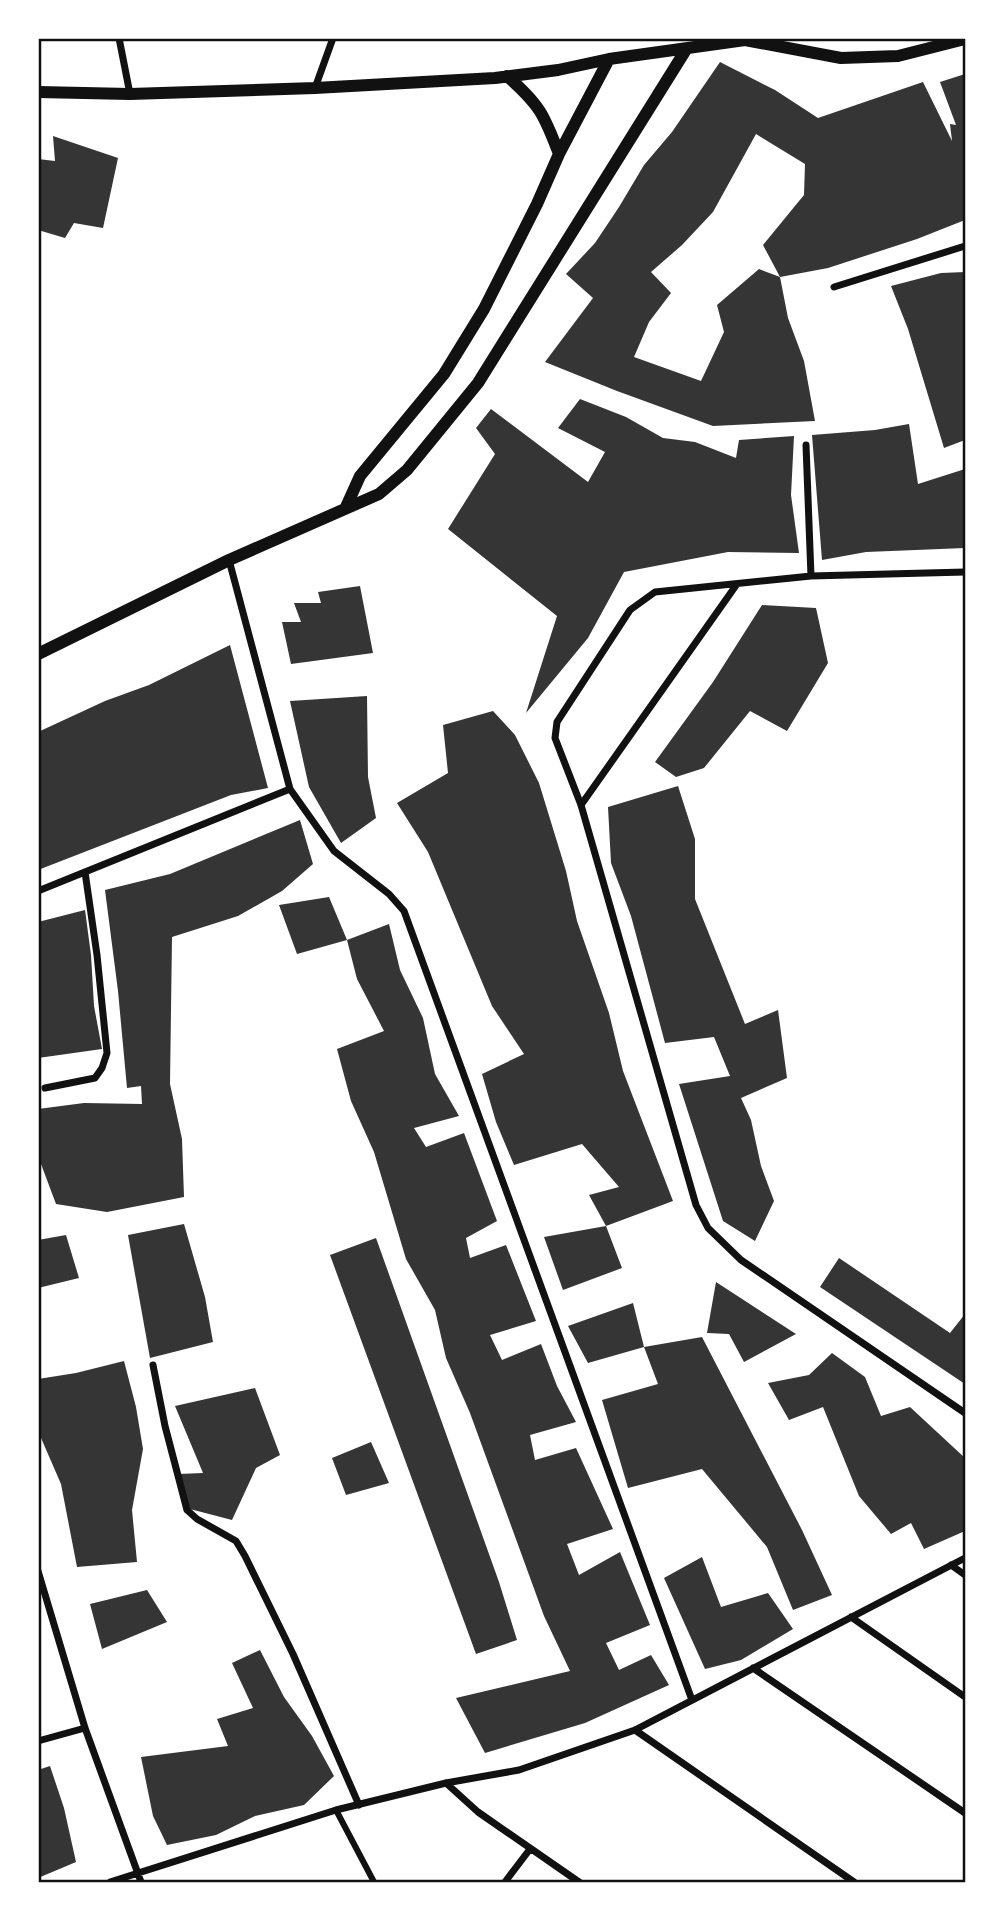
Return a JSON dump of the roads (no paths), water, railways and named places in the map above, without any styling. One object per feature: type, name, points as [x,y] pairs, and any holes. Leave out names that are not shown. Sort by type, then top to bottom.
[{"type":"street","points":[[119,38],[130,94]]},
{"type":"street","points":[[315,88],[333,38]]},
{"type":"street","points":[[38,92],[130,94],[315,88],[507,76],[558,70],[690,43],[745,40],[841,58],[898,56],[965,39]]},
{"type":"street","points":[[38,654],[229,560],[379,494],[407,470],[478,383],[690,43]]},
{"type":"street","points":[[346,507],[360,476],[424,401],[471,330],[508,263],[559,154],[609,59]]},
{"type":"street","points":[[507,76],[532,98],[546,119],[559,154]]},
{"type":"street","points":[[834,288],[965,246]]},
{"type":"street","points":[[806,445],[811,576]]},
{"type":"street","points":[[229,560],[290,789],[334,851],[389,894],[404,911],[692,1700]]},
{"type":"street","points":[[965,572],[811,576],[655,592],[630,610],[557,722],[555,738],[580,805],[696,1205],[708,1228],[741,1260],[965,1413]]},
{"type":"street","points":[[580,805],[737,584]]},
{"type":"street","points":[[38,891],[290,789]]},
{"type":"street","points":[[45,1088],[95,1078],[107,1053],[85,872]]},
{"type":"street","points":[[153,1364],[165,1426],[187,1510],[197,1519],[236,1541],[245,1556],[293,1654],[359,1805]]},
{"type":"street","points":[[110,1882],[336,1810],[446,1783],[519,1770],[635,1730],[965,1558]]},
{"type":"street","points":[[951,1565],[965,1575]]},
{"type":"street","points":[[38,1572],[85,1728],[141,1882]]},
{"type":"street","points":[[851,1617],[965,1697]]},
{"type":"street","points":[[753,1668],[965,1813]]},
{"type":"street","points":[[38,1741],[85,1728]]},
{"type":"street","points":[[635,1730],[854,1882]]},
{"type":"street","points":[[446,1783],[478,1812],[579,1882]]},
{"type":"street","points":[[336,1810],[374,1882]]},
{"type":"street","points":[[505,1882],[530,1849]]}]
